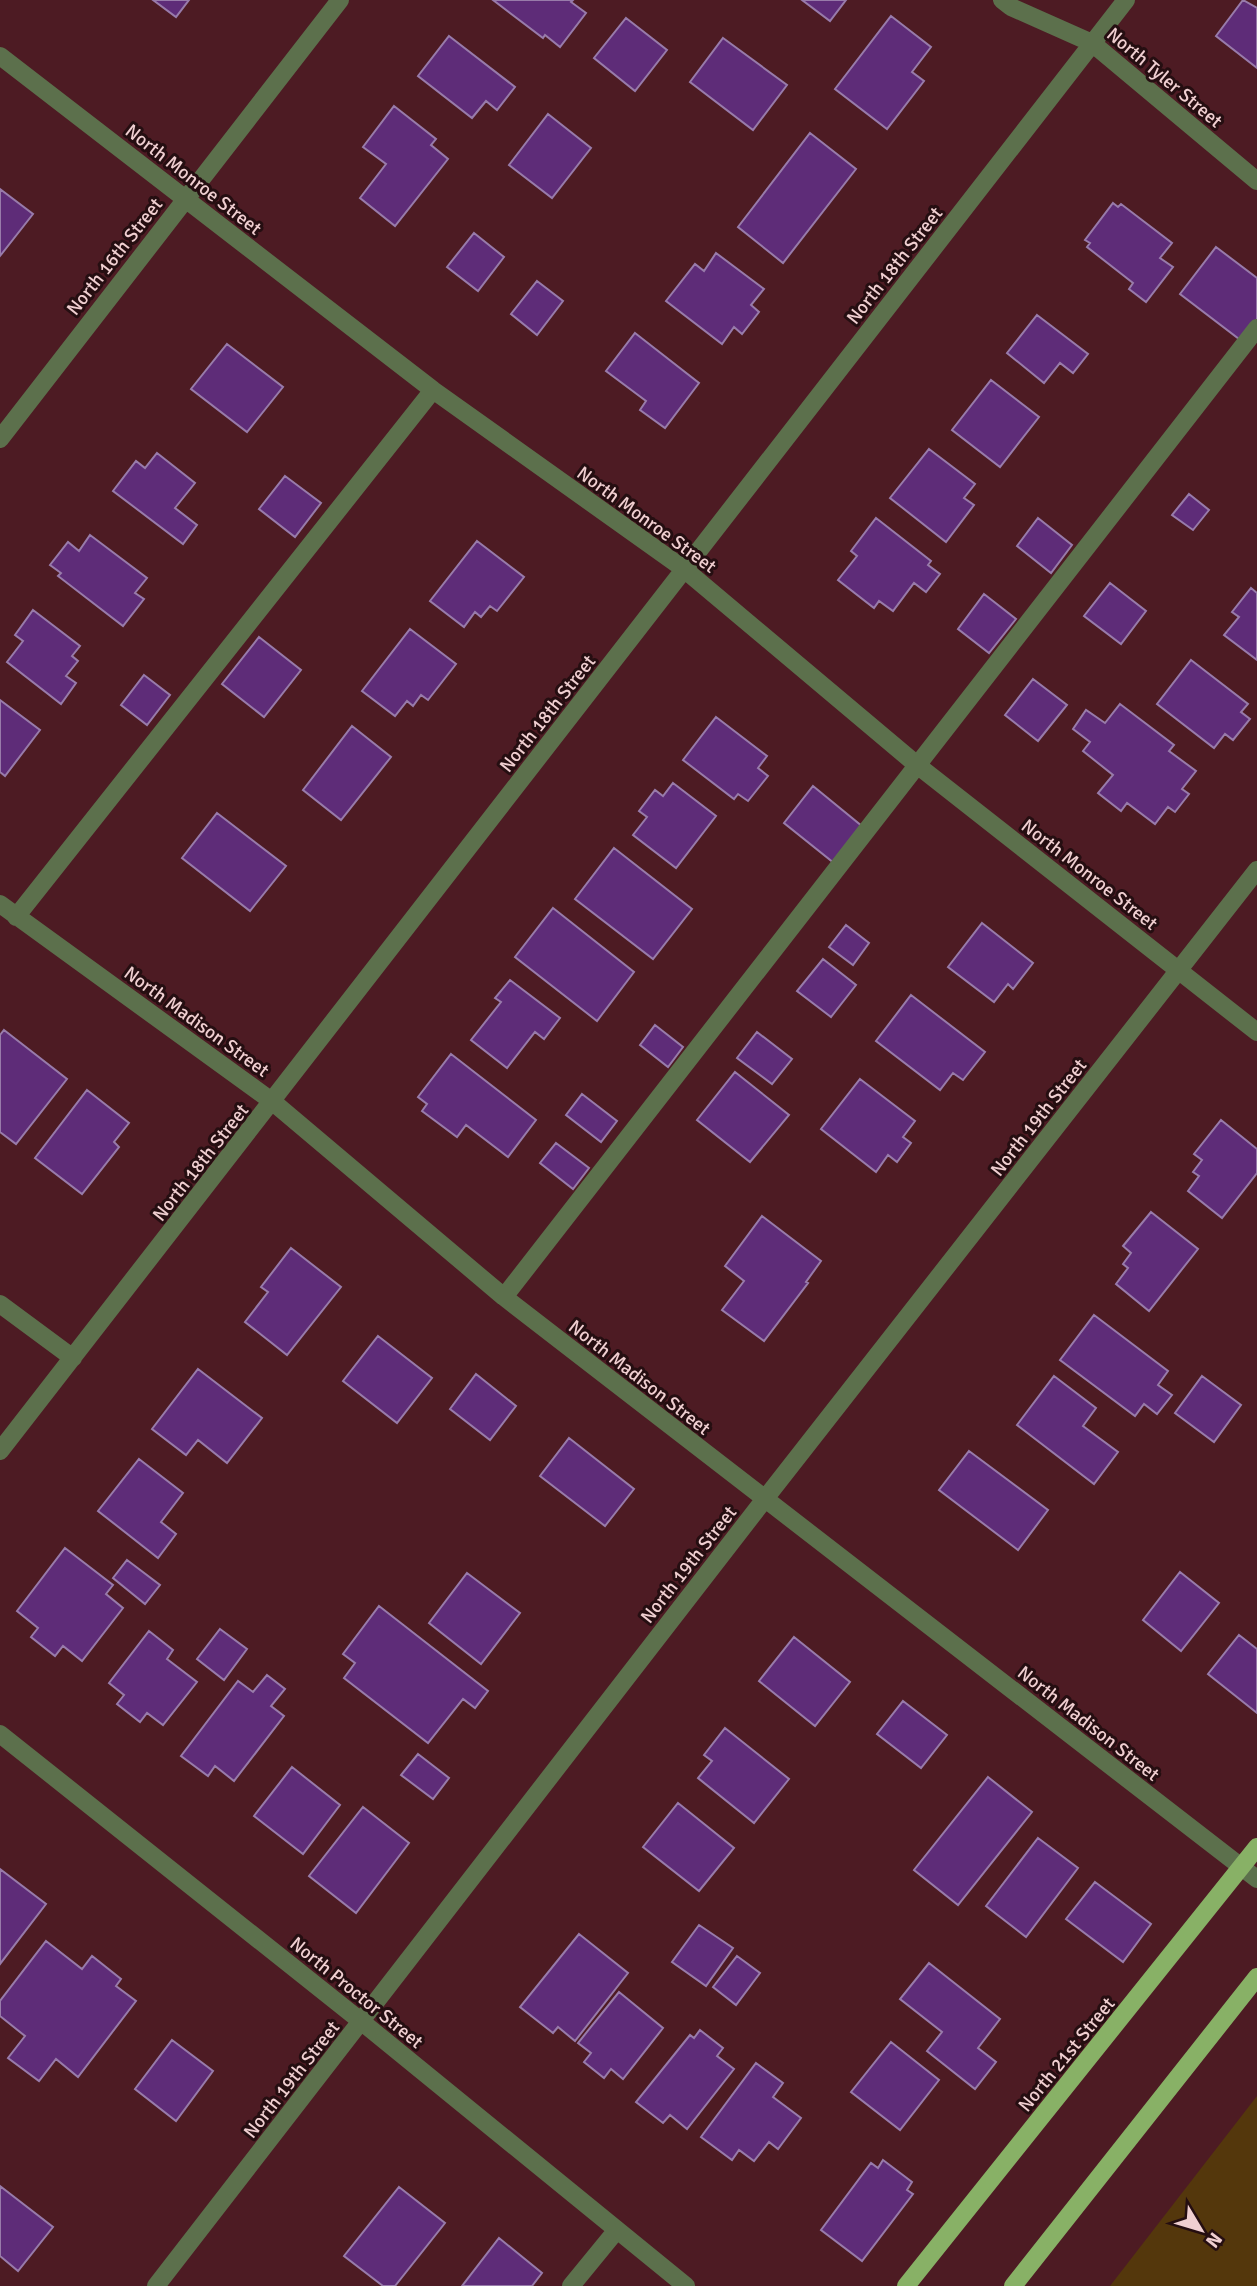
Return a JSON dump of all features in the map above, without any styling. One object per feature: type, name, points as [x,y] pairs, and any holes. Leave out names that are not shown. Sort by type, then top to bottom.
[{"type":"main road","name":"North 21st Street","points":[[906,2286],[1257,1847]]},
{"type":"main road","points":[[1013,2286],[1257,1977]]},
{"type":"street","name":"North 16th Street","points":[[0,439],[340,0]]},
{"type":"street","name":"North Tyler Street","points":[[1002,0],[1011,7],[1092,43],[1257,181]]},
{"type":"street","name":"North 18th Street","points":[[0,1451],[1126,0]]},
{"type":"street","name":"North Monroe Street","points":[[0,56],[433,390],[684,569],[917,765],[1257,1032]]},
{"type":"street","points":[[504,1297],[1257,328]]},
{"type":"street","points":[[16,917],[433,390]]},
{"type":"street","name":"North 19th Street","points":[[156,2286],[764,1500],[1257,870]]},
{"type":"street","name":"North Madison Street","points":[[0,904],[273,1102],[504,1297],[1257,1879]]},
{"type":"street","points":[[0,1304],[73,1358]]},
{"type":"street","name":"North Proctor Street","points":[[0,1734],[362,2022],[685,2286]]},
{"type":"street","points":[[571,2286],[616,2231]]},
{"type":"shaded area","points":[[1257,2096],[1257,2286],[1110,2286]]},
{"type":"building","points":[[153,0],[189,0],[176,17]]},
{"type":"building","points":[[493,0],[573,0],[571,2],[586,13],[560,47],[545,35],[543,38]]},
{"type":"building","points":[[802,0],[846,0],[830,21]]},
{"type":"building","points":[[1243,0],[1257,8],[1257,68],[1216,36]]},
{"type":"building","points":[[891,16],[931,47],[912,72],[924,81],[887,129],[835,89]]},
{"type":"building","points":[[626,18],[667,50],[635,91],[594,58]]},
{"type":"building","points":[[449,36],[515,87],[497,110],[486,101],[472,118],[418,76]]},
{"type":"building","points":[[723,38],[787,85],[753,130],[690,82]]},
{"type":"building","points":[[394,106],[436,139],[431,145],[448,159],[395,226],[360,198],[386,164],[363,147]]},
{"type":"building","points":[[548,114],[591,148],[552,198],[509,165]]},
{"type":"building","points":[[810,133],[856,169],[783,263],[738,227]]},
{"type":"building","points":[[0,189],[33,214],[0,256]]},
{"type":"building","points":[[1113,203],[1118,207],[1121,204],[1172,243],[1160,258],[1173,267],[1146,302],[1129,289],[1133,283],[1087,247],[1090,243],[1085,240]]},
{"type":"building","points":[[474,233],[504,257],[478,291],[447,267]]},
{"type":"building","points":[[1216,247],[1257,278],[1257,324],[1243,342],[1180,294]]},
{"type":"building","points":[[716,253],[764,289],[751,305],[759,312],[742,334],[734,327],[722,344],[666,301],[695,264],[704,271]]},
{"type":"building","points":[[537,281],[563,301],[537,335],[511,314]]},
{"type":"building","points":[[1037,315],[1088,354],[1073,373],[1060,363],[1044,383],[1007,353]]},
{"type":"building","points":[[635,333],[699,383],[665,428],[640,410],[646,401],[606,371]]},
{"type":"building","points":[[227,344],[283,387],[247,432],[191,389]]},
{"type":"building","points":[[991,380],[1039,417],[1000,467],[952,430]]},
{"type":"building","points":[[929,449],[975,484],[964,498],[974,505],[946,542],[890,498]]},
{"type":"building","points":[[157,453],[195,483],[175,508],[197,525],[183,544],[113,491],[136,461],[145,468]]},
{"type":"building","points":[[285,476],[321,503],[295,537],[259,509]]},
{"type":"building","points":[[1189,494],[1209,510],[1193,530],[1172,515]]},
{"type":"building","points":[[876,518],[931,561],[928,565],[940,574],[926,592],[914,583],[893,611],[879,601],[874,608],[838,580],[857,556],[851,551]]},
{"type":"building","points":[[1038,518],[1072,545],[1051,573],[1017,546]]},
{"type":"building","points":[[90,535],[147,578],[135,593],[144,599],[123,626],[58,576],[61,573],[50,565],[68,542],[79,551]]},
{"type":"building","points":[[477,541],[524,577],[497,611],[490,606],[481,617],[475,612],[464,627],[430,601]]},
{"type":"building","points":[[1110,583],[1146,611],[1121,644],[1084,616]]},
{"type":"building","points":[[1251,588],[1257,593],[1257,660],[1224,635],[1239,617],[1232,612]]},
{"type":"building","points":[[984,594],[1016,619],[989,653],[958,629]]},
{"type":"building","points":[[33,610],[80,646],[72,656],[78,661],[66,676],[76,683],[61,704],[7,662],[23,641],[15,635]]},
{"type":"building","points":[[410,629],[456,664],[428,700],[421,695],[413,706],[407,701],[395,716],[362,691]]},
{"type":"building","points":[[259,637],[301,670],[264,717],[222,684]]},
{"type":"building","points":[[1191,660],[1248,704],[1241,712],[1250,719],[1233,740],[1225,734],[1214,748],[1157,704]]},
{"type":"building","points":[[144,675],[170,695],[147,725],[121,705]]},
{"type":"building","points":[[1033,679],[1067,705],[1038,741],[1005,715]]},
{"type":"building","points":[[0,700],[40,730],[5,776],[0,772]]},
{"type":"building","points":[[1120,704],[1174,745],[1169,751],[1196,771],[1182,789],[1189,794],[1175,812],[1168,807],[1155,824],[1127,803],[1121,811],[1098,793],[1113,775],[1083,751],[1090,742],[1073,729],[1086,710],[1105,723]]},
{"type":"building","points":[[716,717],[767,756],[758,768],[768,776],[748,801],[738,794],[734,799],[683,760]]},
{"type":"building","points":[[352,726],[391,757],[341,820],[303,790]]},
{"type":"building","points":[[673,783],[716,816],[676,868],[633,835],[647,817],[639,811],[655,790],[663,796]]},
{"type":"building","points":[[813,786],[863,827],[834,863],[784,823]]},
{"type":"building","points":[[217,813],[286,866],[250,911],[182,858]]},
{"type":"building","points":[[614,848],[692,909],[653,959],[575,899]]},
{"type":"building","points":[[553,908],[634,972],[597,1021],[515,957]]},
{"type":"building","points":[[982,923],[1033,963],[1013,989],[1008,984],[994,1002],[948,967]]},
{"type":"building","points":[[846,925],[869,943],[853,965],[829,947]]},
{"type":"building","points":[[823,959],[856,985],[831,1017],[797,991]]},
{"type":"building","points":[[510,980],[560,1018],[544,1039],[535,1032],[507,1068],[471,1040],[501,1002],[495,998]]},
{"type":"building","points":[[911,995],[985,1052],[963,1080],[953,1073],[940,1090],[876,1041]]},
{"type":"building","points":[[655,1025],[683,1047],[668,1067],[640,1045]]},
{"type":"building","points":[[4,1030],[67,1079],[16,1144],[0,1132],[0,1035]]},
{"type":"building","points":[[757,1032],[792,1059],[772,1084],[737,1058]]},
{"type":"building","points":[[451,1054],[536,1120],[508,1157],[466,1125],[457,1137],[422,1111],[427,1104],[418,1097]]},
{"type":"building","points":[[735,1072],[789,1115],[750,1162],[697,1120]]},
{"type":"building","points":[[860,1079],[915,1121],[903,1137],[911,1143],[897,1162],[888,1155],[876,1172],[821,1129]]},
{"type":"building","points":[[87,1090],[129,1123],[114,1142],[119,1147],[82,1194],[35,1158]]},
{"type":"building","points":[[582,1094],[617,1121],[601,1142],[566,1115]]},
{"type":"building","points":[[1221,1120],[1257,1149],[1257,1173],[1222,1218],[1188,1191],[1199,1176],[1193,1172],[1202,1160],[1194,1154]]},
{"type":"building","points":[[556,1143],[589,1168],[573,1189],[540,1163]]},
{"type":"building","points":[[1151,1212],[1198,1249],[1149,1311],[1116,1284],[1128,1268],[1123,1264],[1131,1253],[1123,1246]]},
{"type":"building","points":[[762,1216],[821,1261],[806,1282],[808,1283],[764,1341],[722,1310],[744,1281],[725,1266]]},
{"type":"building","points":[[291,1248],[341,1287],[287,1355],[245,1322],[268,1292],[261,1287]]},
{"type":"building","points":[[1094,1315],[1168,1371],[1158,1385],[1172,1395],[1157,1414],[1144,1404],[1135,1416],[1060,1360]]},
{"type":"building","points":[[378,1336],[432,1378],[397,1423],[343,1381]]},
{"type":"building","points":[[198,1369],[262,1418],[227,1463],[198,1440],[186,1455],[152,1429]]},
{"type":"building","points":[[476,1374],[516,1406],[490,1440],[450,1409]]},
{"type":"building","points":[[1054,1376],[1096,1408],[1083,1426],[1118,1452],[1094,1484],[1017,1425]]},
{"type":"building","points":[[1202,1376],[1241,1405],[1214,1442],[1175,1413]]},
{"type":"building","points":[[569,1438],[634,1489],[605,1526],[540,1476]]},
{"type":"building","points":[[969,1451],[1048,1510],[1018,1550],[939,1490]]},
{"type":"building","points":[[139,1459],[183,1493],[161,1522],[176,1534],[158,1558],[98,1511]]},
{"type":"building","points":[[65,1548],[113,1585],[106,1594],[123,1608],[82,1661],[63,1646],[55,1656],[31,1637],[38,1628],[17,1611]]},
{"type":"building","points":[[127,1560],[160,1585],[145,1604],[113,1578]]},
{"type":"building","points":[[1180,1572],[1219,1603],[1181,1651],[1143,1620]]},
{"type":"building","points":[[467,1573],[520,1613],[481,1664],[429,1623]]},
{"type":"building","points":[[379,1606],[488,1691],[475,1708],[463,1699],[428,1743],[344,1678],[355,1663],[343,1654]]},
{"type":"building","points":[[220,1629],[247,1649],[224,1680],[197,1659]]},
{"type":"building","points":[[149,1631],[173,1650],[167,1659],[197,1682],[163,1725],[147,1713],[140,1722],[117,1704],[124,1695],[109,1683]]},
{"type":"building","points":[[1239,1635],[1257,1649],[1257,1713],[1208,1674]]},
{"type":"building","points":[[794,1637],[850,1682],[815,1726],[759,1681]]},
{"type":"building","points":[[267,1675],[285,1689],[271,1706],[284,1716],[234,1781],[215,1766],[208,1776],[181,1756],[238,1681],[253,1692]]},
{"type":"building","points":[[903,1701],[947,1735],[921,1768],[877,1734]]},
{"type":"building","points":[[725,1728],[789,1779],[754,1823],[698,1778],[712,1761],[704,1755]]},
{"type":"building","points":[[418,1754],[449,1778],[433,1799],[401,1775]]},
{"type":"building","points":[[292,1767],[340,1805],[303,1854],[254,1816]]},
{"type":"building","points":[[988,1777],[1032,1812],[958,1905],[914,1870]]},
{"type":"building","points":[[678,1803],[734,1848],[699,1891],[643,1847]]},
{"type":"building","points":[[363,1807],[409,1843],[356,1913],[309,1876]]},
{"type":"building","points":[[1038,1838],[1078,1868],[1026,1937],[986,1906]]},
{"type":"building","points":[[0,1869],[46,1904],[0,1964]]},
{"type":"building","points":[[1095,1882],[1151,1924],[1123,1962],[1066,1919]]},
{"type":"building","points":[[699,1925],[733,1948],[706,1986],[672,1962]]},
{"type":"building","points":[[579,1934],[628,1973],[575,2041],[558,2027],[553,2033],[520,2007]]},
{"type":"building","points":[[46,1941],[82,1969],[92,1956],[121,1979],[116,1986],[136,2001],[78,2077],[56,2059],[39,2081],[8,2058],[25,2036],[0,2016],[0,2001]]},
{"type":"building","points":[[737,1956],[760,1973],[736,2005],[713,1987]]},
{"type":"building","points":[[929,1963],[1000,2019],[978,2048],[996,2062],[975,2089],[927,2051],[942,2032],[900,1999]]},
{"type":"building","points":[[619,1992],[663,2028],[623,2079],[611,2069],[604,2078],[584,2062],[591,2053],[578,2043]]},
{"type":"building","points":[[700,2030],[723,2048],[717,2056],[734,2069],[687,2129],[670,2115],[663,2123],[636,2102],[690,2035],[694,2038]]},
{"type":"building","points":[[172,2040],[213,2071],[176,2121],[135,2089]]},
{"type":"building","points":[[891,2042],[939,2080],[900,2130],[851,2092]]},
{"type":"building","points":[[756,2063],[783,2083],[773,2097],[801,2118],[778,2149],[769,2142],[754,2161],[739,2150],[732,2160],[701,2137]]},
{"type":"building","points":[[883,2160],[912,2182],[907,2190],[913,2194],[862,2261],[821,2230],[871,2163],[878,2168]]},
{"type":"building","points":[[0,2186],[53,2227],[18,2271],[0,2256]]},
{"type":"building","points":[[399,2187],[445,2223],[395,2286],[383,2286],[344,2256]]},
{"type":"building","points":[[499,2238],[542,2273],[532,2286],[462,2286]]}]
